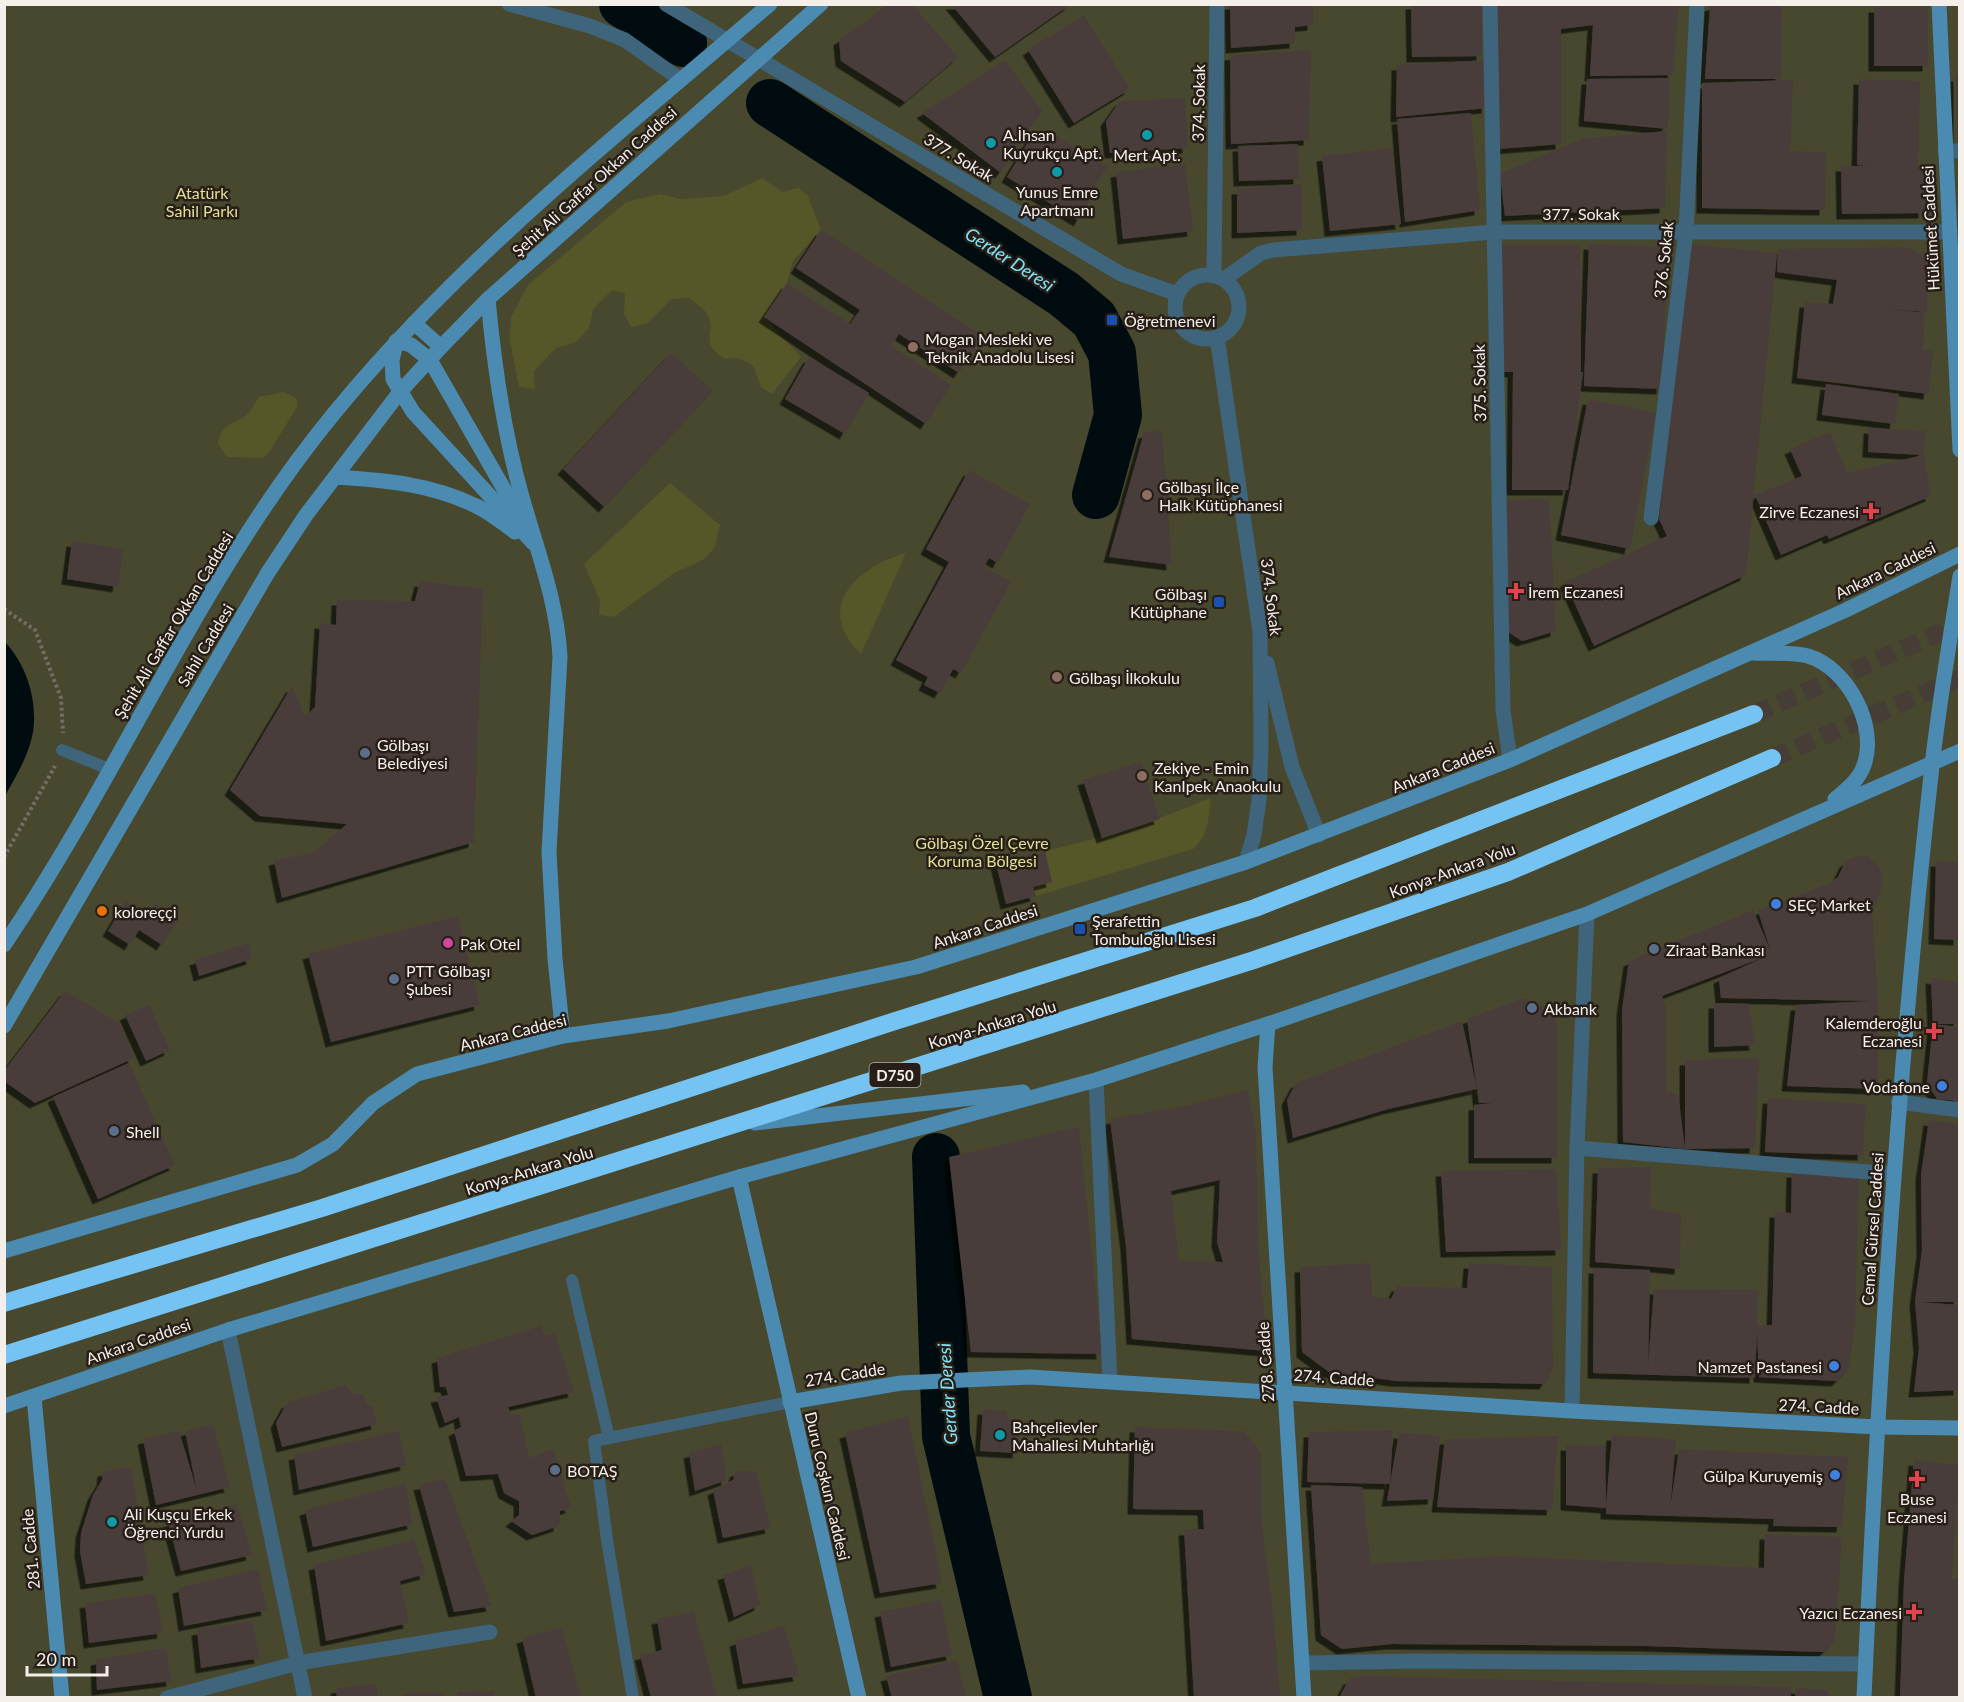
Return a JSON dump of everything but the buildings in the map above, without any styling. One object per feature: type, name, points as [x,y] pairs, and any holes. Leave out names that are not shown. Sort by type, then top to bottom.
[{"type":"highway","points":[[4,1303],[322,1208],[892,1022],[1255,908],[1754,714]]},
{"type":"highway","name":"Konya-Ankara Yolu","points":[[4,1355],[1150,995],[1475,883],[1772,758]]},
{"type":"street","points":[[509,4],[590,26],[625,40],[681,80]]},
{"type":"street","name":"377. Sokak","points":[[666,4],[1121,274],[1177,294]]},
{"type":"street","name":"Şehit Ali Gaffar Okkan Caddesi","points":[[4,945],[39,892],[222,576],[297,461],[396,341],[414,323],[550,195],[770,4]]},
{"type":"street","name":"Şehit Ali Gaffar Okkan Caddesi","points":[[335,477],[399,393],[488,299],[821,4]]},
{"type":"street","name":"374. Sokak","points":[[1218,4],[1219,277]]},
{"type":"street","name":"375. Sokak","points":[[1490,4],[1503,710],[1510,760]]},
{"type":"street","name":"376. Sokak","points":[[1651,518],[1686,231],[1697,4]]},
{"type":"street","name":"Hükümet Caddesi","points":[[1939,4],[1952,151],[1948,232],[1959,450]]},
{"type":"street","name":"377. Sokak","points":[[1219,277],[1261,253],[1273,250],[1494,232],[1948,232]]},
{"type":"street","points":[[1194,276],[1219,277],[1232,285],[1240,304],[1234,325],[1217,338],[1206,339],[1187,332],[1176,313],[1177,294],[1194,276]]},
{"type":"street","points":[[488,299],[502,409],[513,462],[553,600],[559,630],[560,657],[549,852],[555,959],[563,1036]]},
{"type":"street","points":[[414,323],[441,347]]},
{"type":"street","name":"374. Sokak","points":[[1217,338],[1260,632],[1259,800],[1254,835],[1246,862]]},
{"type":"street","points":[[396,341],[419,349],[430,360],[537,547],[413,412],[399,393],[393,379],[392,360],[396,341]]},
{"type":"street","points":[[335,477],[390,481],[455,496],[479,507],[537,547]]},
{"type":"street","name":"Sahil Caddesi","points":[[4,1026],[267,574],[306,515],[335,477]]},
{"type":"street","name":"Ankara Caddesi","points":[[4,1251],[297,1165],[333,1144],[373,1103],[417,1074],[563,1036],[668,1021],[916,967],[1246,862],[1510,760],[1846,610],[1959,554]]},
{"type":"street","points":[[1932,763],[1959,576]]},
{"type":"street","points":[[1260,632],[1286,746],[1301,795],[1319,835]]},
{"type":"street","points":[[1751,652],[1808,656],[1830,667],[1853,694],[1861,714],[1868,750],[1864,766],[1852,785],[1818,812]]},
{"type":"street","name":"Ankara Caddesi","points":[[4,1406],[228,1329],[739,1178],[1096,1080],[1268,1024],[1587,914],[1959,751]]},
{"type":"street","name":"Cemal Gürsel Caddesi","points":[[1864,1698],[1877,1427],[1898,1102],[1932,763]]},
{"type":"street","points":[[1572,1411],[1577,1148],[1587,914]]},
{"type":"street","name":"278. Cadde","points":[[1268,1024],[1265,1066],[1304,1698]]},
{"type":"street","points":[[1096,1080],[1110,1381]]},
{"type":"street","points":[[734,1126],[1072,1086]]},
{"type":"street","points":[[1898,1102],[1959,1110]]},
{"type":"street","points":[[1577,1148],[1893,1174]]},
{"type":"street","name":"Duru Coşkun Caddesi","points":[[739,1178],[859,1698]]},
{"type":"street","points":[[228,1329],[305,1698]]},
{"type":"street","name":"274. Cadde","points":[[790,1402],[901,1383],[1030,1377],[1285,1391],[1572,1411],[1877,1427],[1959,1428]]},
{"type":"street","name":"281. Cadde","points":[[34,1397],[62,1698]]},
{"type":"street","points":[[167,1698],[298,1664],[490,1632]]},
{"type":"street","points":[[1302,1663],[1441,1661],[1866,1664]]},
{"type":"lane","points":[[62,750],[109,769]]},
{"type":"lane","points":[[572,1280],[609,1438]]},
{"type":"lane","points":[[633,1698],[607,1540],[594,1441],[790,1402]]},
{"type":"path","points":[[4,609],[35,630],[61,698],[62,750],[4,857]]},
{"type":"green space","name":"Gölbaşı Özel Çevre Koruma Bölgesi","points":[[4,5],[1959,5],[1959,1697],[5,1697]]},
{"type":"shaded area","points":[[762,178],[782,192],[799,188],[808,196],[821,230],[793,261],[787,283],[764,317],[801,357],[772,394],[761,387],[753,365],[738,358],[725,359],[716,352],[710,342],[711,327],[707,314],[689,298],[671,299],[648,323],[631,327],[624,313],[625,293],[612,290],[593,309],[589,328],[576,342],[556,348],[534,371],[535,389],[519,387],[510,341],[511,317],[528,285],[626,202],[660,194],[680,199],[724,196]]},
{"type":"shaded area","points":[[284,392],[297,399],[297,407],[268,454],[262,458],[227,457],[218,443],[226,427],[248,414],[259,397]]},
{"type":"shaded area","points":[[670,483],[720,525],[715,547],[703,560],[674,573],[614,617],[599,615],[600,600],[584,564]]},
{"type":"shaded area","points":[[906,553],[861,654],[847,637],[841,621],[841,606],[847,592],[857,579],[871,568]]},
{"type":"shaded area","points":[[5,642],[19,661],[29,683],[34,720],[33,732],[22,765],[5,796]]},
{"type":"shaded area","points":[[1210,798],[1205,832],[1193,849],[1036,896],[1033,887],[1052,882],[1045,851],[1129,828]]},
{"type":"waterway","name":"Gerder Deresi","points":[[623,4],[683,43]]},
{"type":"waterway","name":"Gerder Deresi","points":[[770,103],[1064,294],[1094,319],[1112,353],[1118,415],[1096,495]]},
{"type":"waterway","name":"Gerder Deresi","points":[[936,1157],[946,1436],[1008,1698]]},
{"type":"tunnel","points":[[1754,714],[1960,624]]},
{"type":"tunnel","points":[[1772,758],[1960,678]]},
{"type":"place","name":"Mert Apt.","points":[[1147,135]]},
{"type":"place","name":"A.İhsan Kuyrukçu Apt.","points":[[991,143]]},
{"type":"place","name":"Yunus Emre Apartmanı","points":[[1057,172]]},
{"type":"place","name":"Öğretmenevi","points":[[1112,320]]},
{"type":"place","name":"Mogan Mesleki ve Teknik Anadolu Lisesi","points":[[913,347]]},
{"type":"place","name":"Gölbaşı İlçe Halk Kütüphanesi","points":[[1147,495]]},
{"type":"place","name":"Zirve Eczanesi","points":[[1871,511]]},
{"type":"place","name":"İrem Eczanesi","points":[[1516,591]]},
{"type":"place","name":"Gölbaşı Kütüphane","points":[[1219,602]]},
{"type":"place","name":"Gölbaşı İlkokulu","points":[[1057,677]]},
{"type":"place","name":"Gölbaşı Belediyesi","points":[[365,753]]},
{"type":"place","name":"Zekiye - Emin KanIpek Anaokulu","points":[[1142,776]]},
{"type":"place","name":"SEÇ Market","points":[[1776,904]]},
{"type":"place","name":"koloreççi","points":[[102,911]]},
{"type":"place","name":"Şerafettin Tombuloğlu Lisesi","points":[[1080,929]]},
{"type":"place","name":"Pak Otel","points":[[448,943]]},
{"type":"place","name":"Ziraat Bankası","points":[[1654,949]]},
{"type":"place","name":"PTT Gölbaşı Şubesi","points":[[394,979]]},
{"type":"place","name":"Akbank","points":[[1532,1008]]},
{"type":"place","name":"Kalemderoğlu Eczanesi","points":[[1934,1031]]},
{"type":"place","name":"Vodafone","points":[[1942,1086]]},
{"type":"place","name":"Shell","points":[[114,1131]]},
{"type":"place","name":"Namzet Pastanesi","points":[[1834,1366]]},
{"type":"place","name":"Bahçelievler Mahallesi Muhtarlığı","points":[[1000,1435]]},
{"type":"place","name":"BOTAŞ","points":[[555,1470]]},
{"type":"place","name":"Gülpa Kuruyemiş","points":[[1835,1475]]},
{"type":"place","name":"Buse Eczanesi","points":[[1917,1479]]},
{"type":"place","name":"Ali Kuşçu Erkek Öğrenci Yurdu","points":[[112,1522]]},
{"type":"place","name":"Yazıcı Eczanesi","points":[[1914,1612]]},
{"type":"park label","name":"Atatürk Sahil Parkı","points":[[202,201]]}]
